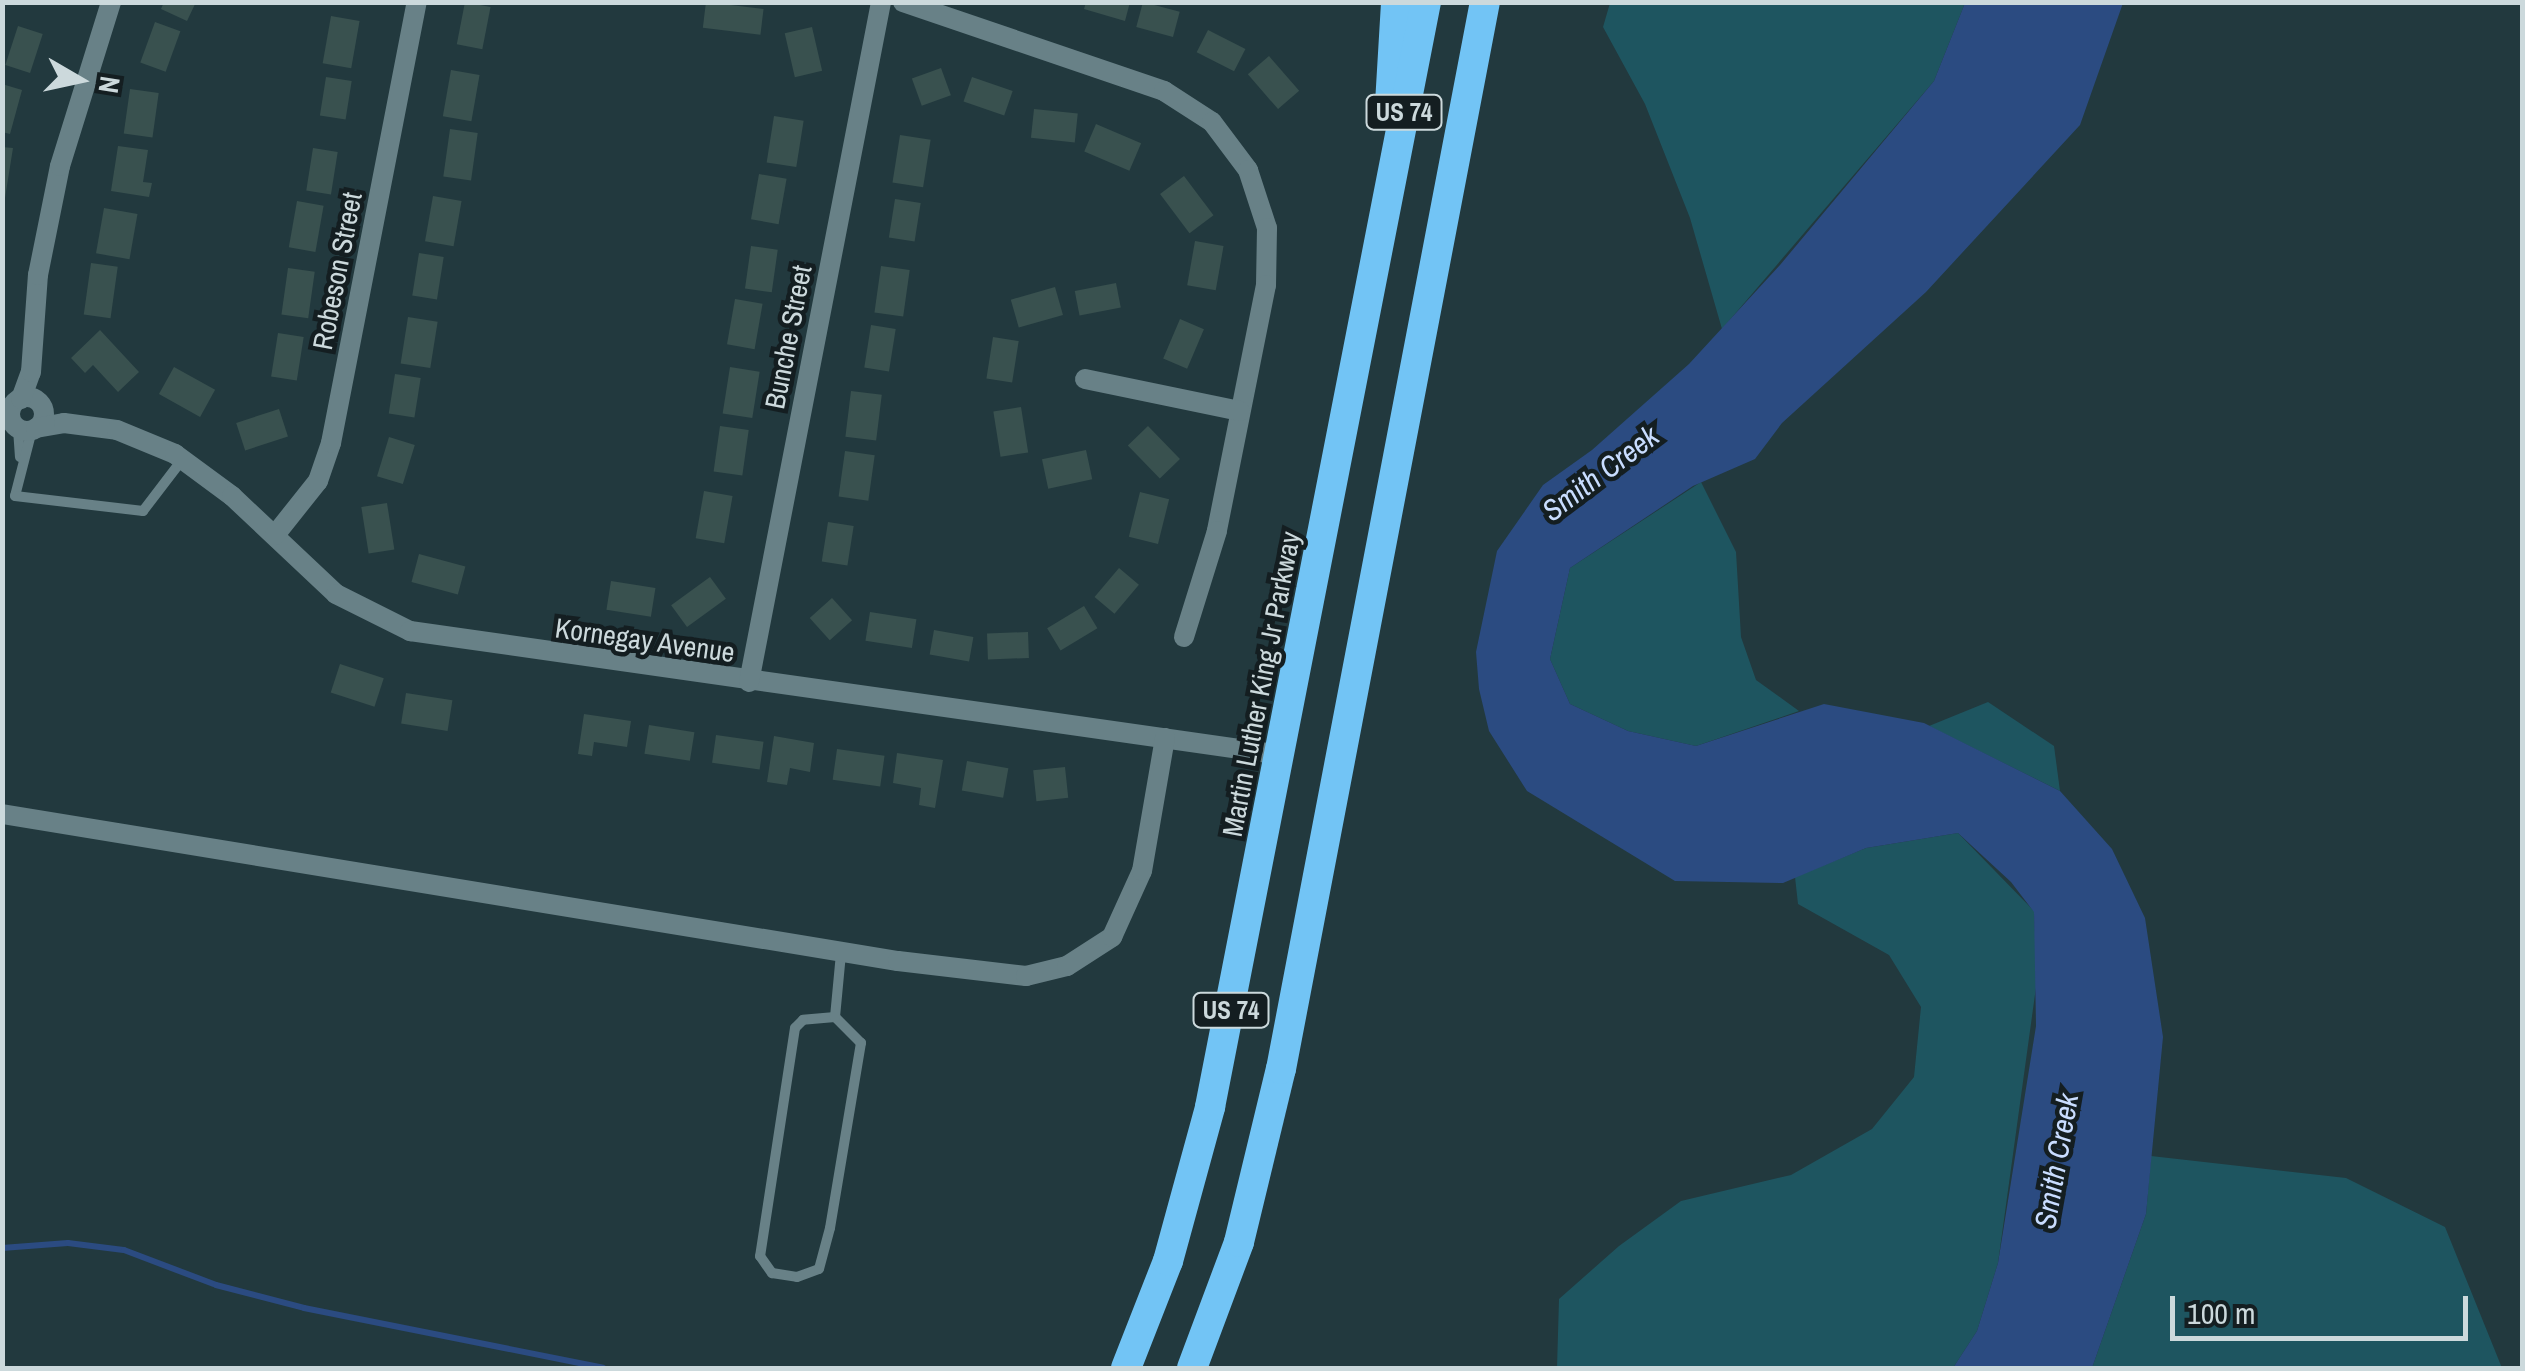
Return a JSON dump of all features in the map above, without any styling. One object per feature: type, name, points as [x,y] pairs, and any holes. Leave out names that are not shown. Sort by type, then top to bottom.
[{"type":"highway","points":[[1382,221],[1396,2]]},
{"type":"highway","name":"Martin Luther King Jr Parkway","points":[[1126,1368],[1192,1183],[1282,755],[1426,2]]},
{"type":"highway","name":"US 74","points":[[1192,1368],[1239,1242],[1277,1086],[1485,2]]},
{"type":"street","points":[[23,415],[38,275],[60,166],[110,2]]},
{"type":"street","name":"Robeson Street","points":[[275,535],[318,480],[332,443],[417,2]]},
{"type":"street","name":"Bunche Street","points":[[749,682],[881,2]]},
{"type":"street","points":[[903,2],[1164,91],[1230,142],[1258,197],[1269,254],[1217,531],[1184,637]]},
{"type":"street","points":[[1086,379],[1240,410]]},
{"type":"street","name":"Kornegay Avenue","points":[[23,415],[118,430],[182,459],[275,535],[336,594],[410,631],[1282,755]]},
{"type":"street","points":[[2,814],[842,952],[1026,976],[1067,966],[1112,937],[1142,871],[1165,738]]},
{"type":"lane","points":[[23,415],[15,496],[127,514],[154,503],[182,459]]},
{"type":"lane","points":[[834,1016],[842,952]]},
{"type":"lane","points":[[834,1016],[862,1044],[830,1228],[819,1269],[796,1277],[772,1274],[760,1256],[795,1028],[802,1020],[834,1016]]},
{"type":"shaded area","points":[[1610,3],[1965,3],[1934,81],[1722,329],[1690,218],[1645,104],[1603,27]]},
{"type":"shaded area","points":[[1701,482],[1736,552],[1741,637],[1756,680],[1799,711],[1696,746],[1628,731],[1570,704],[1550,659],[1570,568]]},
{"type":"shaded area","points":[[1988,702],[2054,746],[2060,791],[1929,726]]},
{"type":"shaded area","points":[[1958,833],[2034,911],[2037,980],[1998,1263],[1977,1331],[1953,1368],[1557,1368],[1559,1299],[1619,1246],[1681,1201],[1791,1175],[1872,1129],[1914,1077],[1921,1007],[1889,955],[1798,904],[1795,877],[1866,848]]},
{"type":"shaded area","points":[[2151,1156],[2346,1178],[2445,1227],[2502,1368],[2092,1368],[2146,1214]]},
{"type":"water","name":"Smith Creek","points":[[1965,3],[2123,3],[2080,125],[1926,292],[1782,423],[1755,459],[1693,486],[1570,568],[1550,659],[1570,704],[1628,731],[1696,746],[1824,704],[1924,723],[2060,791],[2112,849],[2145,918],[2163,1037],[2146,1214],[2092,1368],[1953,1368],[1977,1331],[1998,1263],[2036,1026],[2034,912],[2011,882],[1958,833],[1866,848],[1783,883],[1675,881],[1527,791],[1489,731],[1479,689],[1476,652],[1497,551],[1543,485],[1592,450],[1689,364],[1780,265],[1934,81]]},
{"type":"building","points":[[164,2],[196,2],[187,21],[161,9]]},
{"type":"building","points":[[465,2],[491,7],[482,49],[457,44]]},
{"type":"building","points":[[706,2],[764,9],[760,35],[703,28]]},
{"type":"building","points":[[1086,2],[1130,2],[1125,21],[1084,9]]},
{"type":"building","points":[[1143,2],[1180,12],[1173,37],[1136,27]]},
{"type":"building","points":[[331,16],[360,21],[351,68],[323,63]]},
{"type":"building","points":[[155,22],[180,31],[166,72],[140,62]]},
{"type":"building","points":[[18,26],[43,34],[30,73],[5,65]]},
{"type":"building","points":[[812,27],[822,71],[795,77],[785,33]]},
{"type":"building","points":[[1208,30],[1245,49],[1234,71],[1197,52]]},
{"type":"building","points":[[1269,56],[1299,91],[1278,109],[1248,74]]},
{"type":"building","points":[[941,68],[951,95],[922,106],[912,79]]},
{"type":"building","points":[[451,70],[480,75],[471,121],[443,116]]},
{"type":"building","points":[[326,77],[352,81],[346,120],[320,116]]},
{"type":"building","points":[[972,77],[1013,91],[1004,116],[964,102]]},
{"type":"building","points":[[2,84],[22,90],[10,134],[2,132]]},
{"type":"building","points":[[130,89],[159,93],[152,138],[124,134]]},
{"type":"building","points":[[1034,109],[1078,114],[1075,142],[1031,138]]},
{"type":"building","points":[[774,116],[804,121],[796,167],[767,162]]},
{"type":"building","points":[[1096,124],[1141,143],[1129,171],[1084,152]]},
{"type":"building","points":[[450,129],[478,133],[471,180],[443,177]]},
{"type":"building","points":[[900,135],[931,140],[923,187],[892,182]]},
{"type":"building","points":[[118,146],[148,150],[143,182],[152,183],[149,197],[111,191]]},
{"type":"building","points":[[2,147],[13,148],[5,198],[2,198]]},
{"type":"building","points":[[313,148],[338,152],[331,194],[306,190]]},
{"type":"building","points":[[759,174],[787,179],[779,224],[751,219]]},
{"type":"building","points":[[1184,176],[1213,215],[1190,233],[1160,194]]},
{"type":"building","points":[[433,196],[462,201],[454,246],[425,241]]},
{"type":"building","points":[[895,199],[921,203],[915,242],[889,238]]},
{"type":"building","points":[[297,201],[324,206],[315,252],[289,247]]},
{"type":"building","points":[[104,208],[137,214],[129,259],[96,253]]},
{"type":"building","points":[[1195,241],[1224,246],[1216,290],[1187,285]]},
{"type":"building","points":[[751,246],[778,250],[772,292],[745,289]]},
{"type":"building","points":[[419,253],[444,257],[437,299],[412,295]]},
{"type":"building","points":[[91,263],[118,267],[111,318],[84,314]]},
{"type":"building","points":[[881,266],[910,270],[903,317],[874,313]]},
{"type":"building","points":[[288,268],[315,272],[308,318],[281,315]]},
{"type":"building","points":[[1116,283],[1121,308],[1080,316],[1075,291]]},
{"type":"building","points":[[1055,287],[1063,315],[1019,328],[1011,300]]},
{"type":"building","points":[[735,299],[763,304],[755,349],[727,344]]},
{"type":"building","points":[[408,317],[438,322],[430,368],[401,363]]},
{"type":"building","points":[[1180,319],[1204,329],[1187,369],[1163,359]]},
{"type":"building","points":[[871,325],[896,329],[889,371],[864,367]]},
{"type":"building","points":[[100,330],[139,372],[118,392],[93,365],[85,373],[71,358]]},
{"type":"building","points":[[278,333],[304,337],[297,381],[271,376]]},
{"type":"building","points":[[993,337],[1019,341],[1012,383],[986,378]]},
{"type":"building","points":[[174,367],[215,390],[200,417],[159,394]]},
{"type":"building","points":[[730,367],[760,372],[752,418],[723,413]]},
{"type":"building","points":[[395,374],[421,378],[414,418],[389,414]]},
{"type":"building","points":[[851,391],[882,395],[876,440],[845,437]]},
{"type":"building","points":[[1021,407],[1028,452],[1001,457],[993,411]]},
{"type":"building","points":[[279,409],[288,437],[245,450],[236,423]]},
{"type":"building","points":[[720,426],[749,430],[742,476],[714,472]]},
{"type":"building","points":[[1148,426],[1180,459],[1160,479],[1128,445]]},
{"type":"building","points":[[389,437],[415,445],[403,484],[377,476]]},
{"type":"building","points":[[1086,450],[1092,479],[1048,489],[1042,459]]},
{"type":"building","points":[[845,451],[875,455],[868,501],[839,497]]},
{"type":"building","points":[[704,491],[733,496],[724,543],[696,538]]},
{"type":"building","points":[[1140,492],[1169,499],[1158,544],[1129,537]]},
{"type":"building","points":[[387,503],[394,549],[369,553],[361,507]]},
{"type":"building","points":[[828,522],[854,526],[847,566],[822,562]]},
{"type":"building","points":[[419,554],[465,566],[458,594],[411,582]]},
{"type":"building","points":[[1119,568],[1139,585],[1114,614],[1095,597]]},
{"type":"building","points":[[710,577],[726,599],[687,627],[671,605]]},
{"type":"building","points":[[611,581],[655,588],[651,617],[606,610]]},
{"type":"building","points":[[832,598],[852,620],[830,640],[810,618]]},
{"type":"building","points":[[1084,606],[1097,628],[1061,650],[1047,628]]},
{"type":"building","points":[[870,612],[916,619],[912,648],[865,641]]},
{"type":"building","points":[[934,630],[973,637],[969,662],[930,655]]},
{"type":"building","points":[[1028,632],[1029,658],[988,659],[987,633]]},
{"type":"building","points":[[340,664],[384,678],[374,707],[331,693]]},
{"type":"building","points":[[406,693],[452,700],[448,731],[401,724]]},
{"type":"building","points":[[584,714],[631,721],[627,747],[594,742],[592,756],[578,754]]},
{"type":"building","points":[[649,725],[694,732],[690,761],[644,754]]},
{"type":"building","points":[[716,735],[764,742],[760,769],[712,763]]},
{"type":"building","points":[[774,736],[814,743],[810,772],[790,768],[787,785],[767,782]]},
{"type":"building","points":[[837,749],[885,756],[880,786],[833,780]]},
{"type":"building","points":[[897,753],[943,760],[935,808],[919,805],[921,788],[893,783]]},
{"type":"building","points":[[967,761],[1008,768],[1003,798],[962,791]]},
{"type":"building","points":[[1065,767],[1068,798],[1036,801],[1033,770]]},
{"type":"waterway","points":[[2,1248],[68,1243],[124,1250],[216,1285],[304,1308],[603,1368]]}]
